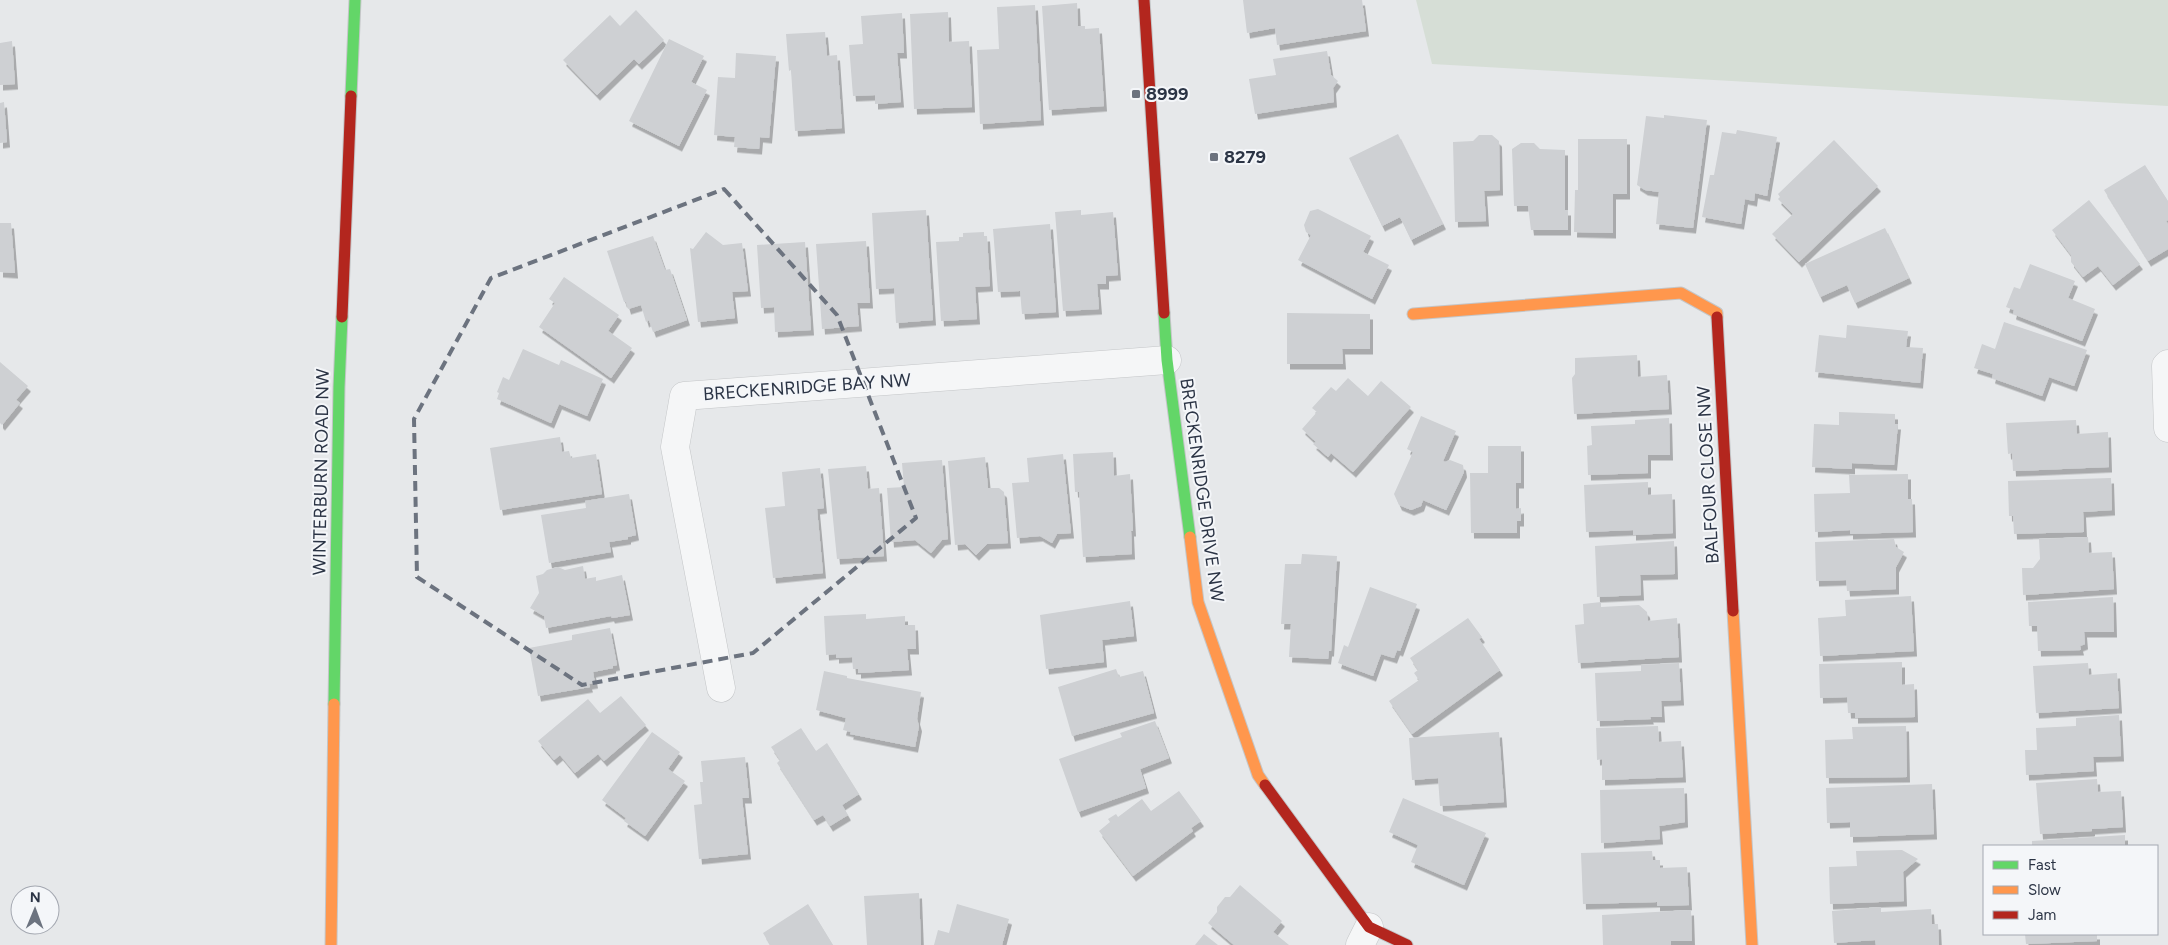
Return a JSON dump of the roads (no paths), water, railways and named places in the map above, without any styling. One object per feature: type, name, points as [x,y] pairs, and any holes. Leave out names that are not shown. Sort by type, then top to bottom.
[{"type":"street","name":"WINTERBURN ROAD NW","points":[[331,945],[339,387],[355,0]]},
{"type":"street","name":"BRECKENRIDGE DRIVE NW","points":[[1144,0],[1167,360],[1198,602],[1258,776],[1365,936],[1407,945]]},
{"type":"street","name":"BALFOUR CLOSE NW","points":[[1413,314],[1681,293],[1717,313],[1752,945]]},
{"type":"street","name":"BRECKENRIDGE BAY NW","points":[[721,688],[675,448],[684,396],[1167,360]]},
{"type":"street","points":[[2168,364],[2166,366],[2168,428]]},
{"type":"place","name":"8999","points":[[1136,94]]},
{"type":"place","name":"8279","points":[[1214,157]]}]
